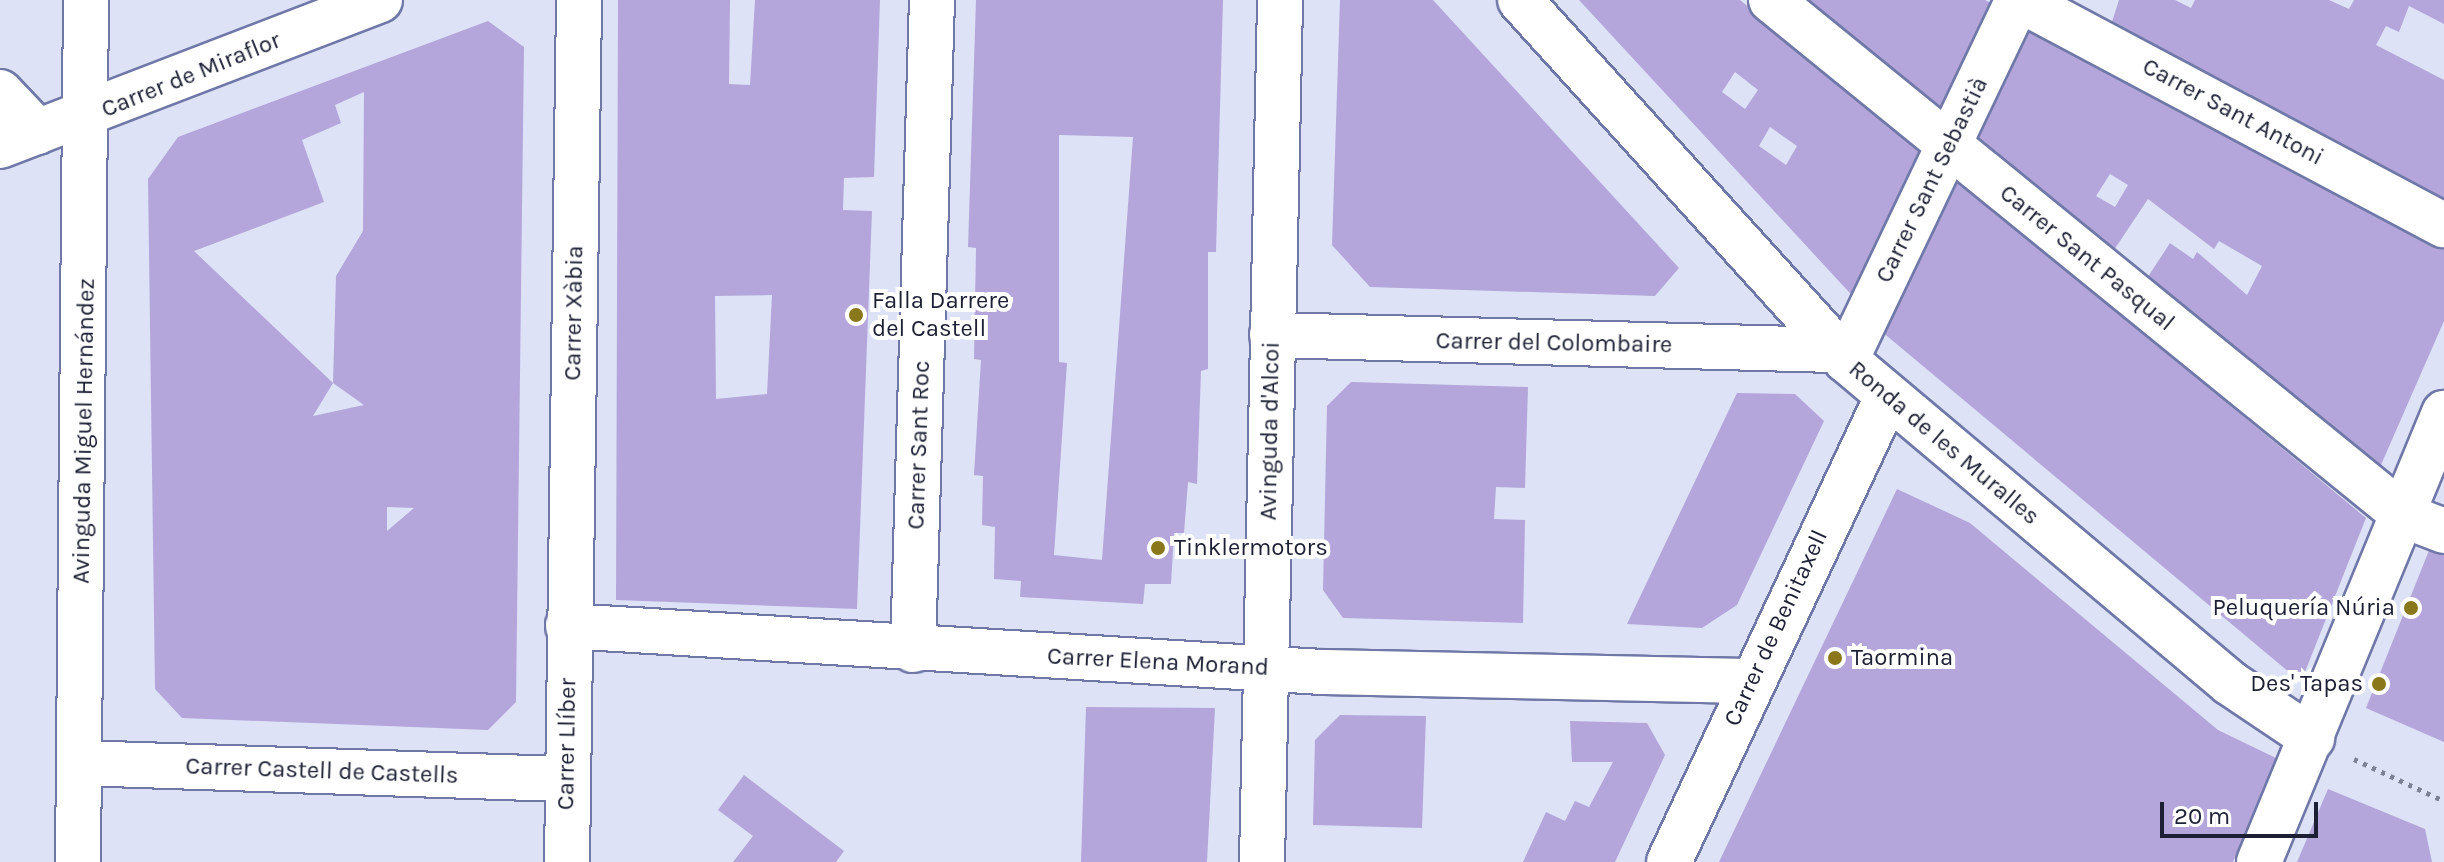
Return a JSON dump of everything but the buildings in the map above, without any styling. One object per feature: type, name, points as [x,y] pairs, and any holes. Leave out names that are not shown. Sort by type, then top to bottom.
[{"type":"street","name":"Avinguda Miguel Hernández","points":[[78,862],[86,0]]},
{"type":"street","name":"Carrer de Miraflor","points":[[19,139],[86,117],[380,0]]},
{"type":"street","name":"Carrer Xàbia","points":[[568,626],[579,0]]},
{"type":"street","name":"Carrer Sant Roc","points":[[913,650],[932,0]]},
{"type":"street","name":"Avinguda d'Alcoi","points":[[1262,862],[1280,0]]},
{"type":"street","name":"Ronda de les Muralles","points":[[1520,0],[1840,355],[2230,683],[2312,738]]},
{"type":"street","name":"Carrer Sant Pasqual","points":[[1771,0],[1949,146],[2424,523]]},
{"type":"street","name":"Carrer Sant Sebastià","points":[[1840,355],[1949,146],[2019,0]]},
{"type":"street","name":"Carrer Sant Antoni","points":[[2019,0],[2092,16],[2444,225]]},
{"type":"street","points":[[0,92],[19,139]]},
{"type":"street","name":"Carrer del Colombaire","points":[[1272,335],[1840,355]]},
{"type":"street","name":"Carrer de Benitaxell","points":[[1669,862],[1749,681],[1887,397]]},
{"type":"street","points":[[2259,862],[2312,738],[2424,523],[2444,413]]},
{"type":"street","name":"Carrer Elena Morand","points":[[568,626],[913,650],[1265,667],[1749,681]]},
{"type":"street","name":"Carrer Llíber","points":[[567,862],[568,626]]},
{"type":"street","name":"Carrer Castell de Castells","points":[[79,763],[565,779]]},
{"type":"path","points":[[2312,738],[2442,800]]},
{"type":"place","name":"Falla Darrere del Castell","points":[[856,315]]},
{"type":"place","name":"Tinklermotors","points":[[1158,548]]},
{"type":"place","name":"Peluquería Núria","points":[[2411,608]]},
{"type":"place","name":"Taormina","points":[[1835,658]]},
{"type":"place","name":"Des' Tapas","points":[[2379,684]]}]
